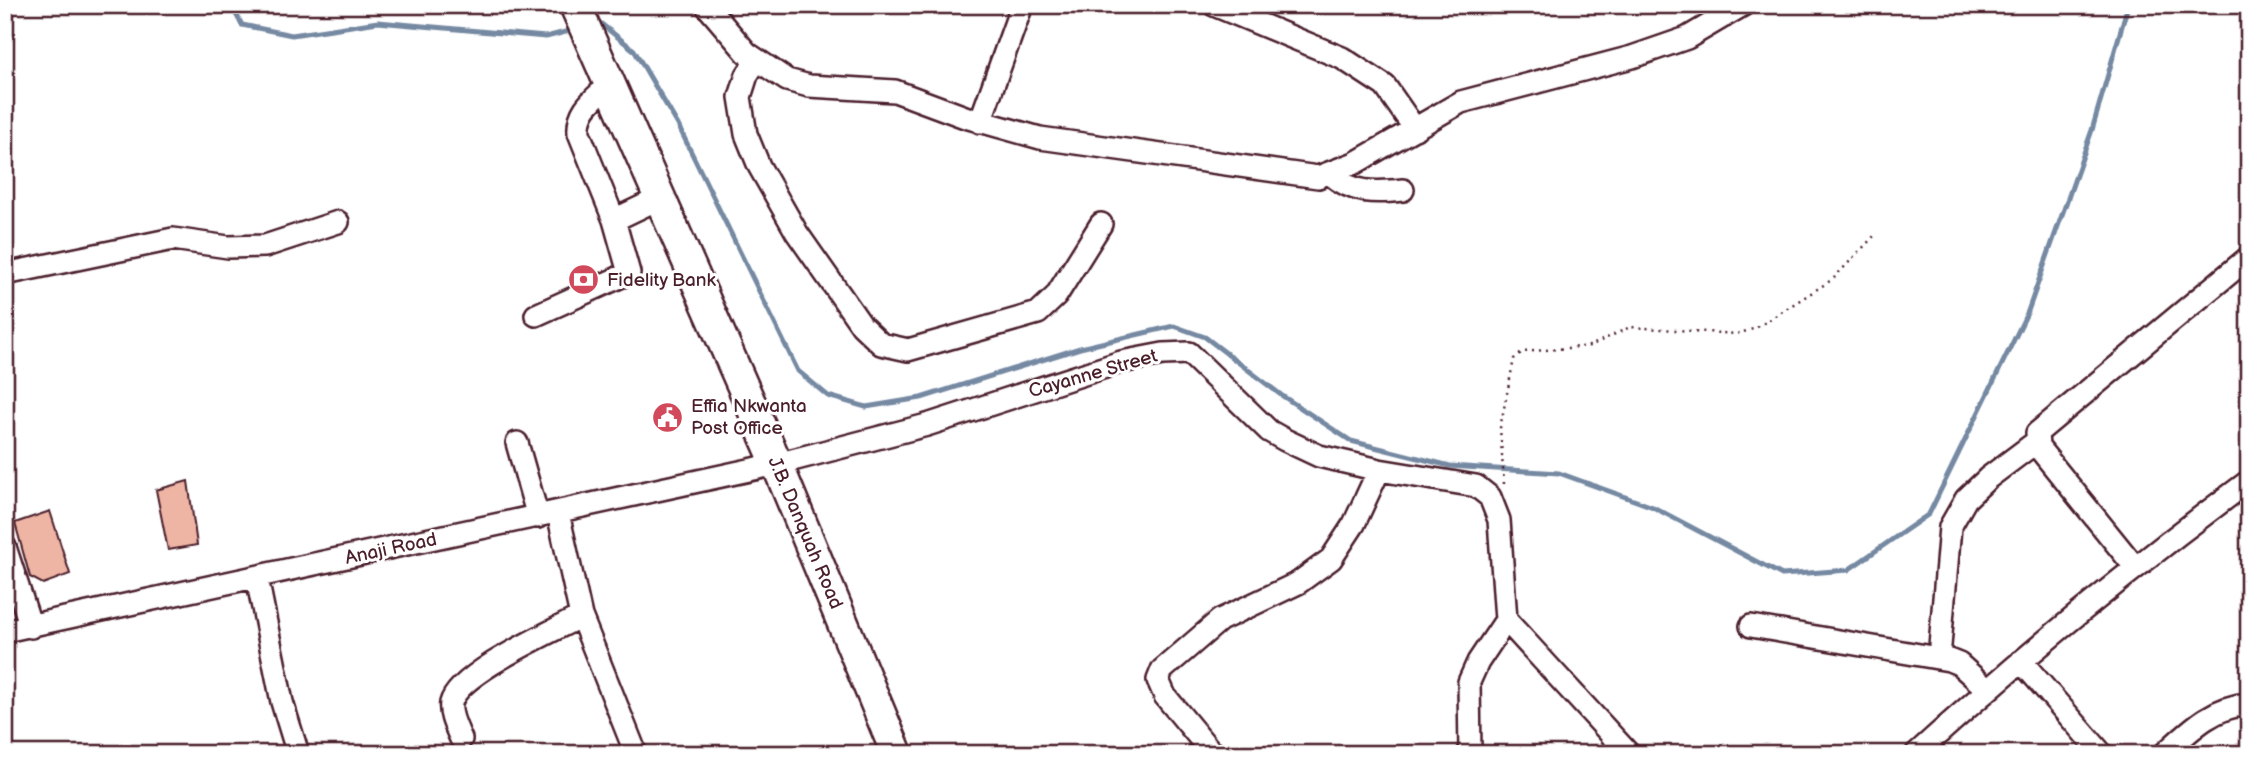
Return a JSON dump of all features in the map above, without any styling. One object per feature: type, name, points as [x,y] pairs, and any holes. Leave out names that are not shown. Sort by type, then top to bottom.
[{"type":"highway","name":"J.B. Danquah Road","points":[[575,6],[777,464],[897,754]]},
{"type":"street","points":[[706,5],[756,61],[787,80],[809,86],[895,91],[980,122],[1054,140],[1301,177],[1330,174],[1475,97],[1632,57],[1688,38],[1743,5]]},
{"type":"street","points":[[980,122],[1023,5]]},
{"type":"street","points":[[1214,5],[1239,10],[1342,58],[1373,77],[1399,102],[1415,129]]},
{"type":"street","points":[[756,61],[747,75],[740,97],[746,134],[759,166],[797,233],[862,326],[881,344],[908,350],[1038,313],[1056,296],[1101,224]]},
{"type":"street","points":[[536,315],[629,273],[614,220],[579,133],[578,121],[583,109],[610,84]]},
{"type":"street","points":[[1330,174],[1346,187],[1360,192],[1403,190]]},
{"type":"street","points":[[614,220],[660,198]]},
{"type":"street","points":[[5,274],[173,239],[228,247],[265,246],[338,222]]},
{"type":"street","points":[[1939,657],[1950,527],[1966,499],[1988,478],[2036,442],[2042,426],[2249,257]]},
{"type":"street","name":"Cayanne Street","points":[[777,464],[927,425],[1121,362],[1180,352],[1195,356],[1269,431],[1319,456],[1379,470],[1467,484],[1484,490],[1490,497],[1499,520],[1506,620]]},
{"type":"street","points":[[2036,442],[2135,567]]},
{"type":"street","points":[[517,443],[548,515],[582,616],[636,754]]},
{"type":"street","name":"Anaji Road","points":[[5,631],[777,464]]},
{"type":"street","points":[[1213,754],[1165,696],[1158,680],[1162,670],[1220,620],[1298,583],[1331,559],[1354,524],[1379,470]]},
{"type":"street","points":[[1916,754],[1987,689],[2135,567],[2249,481]]},
{"type":"street","points":[[5,547],[31,627]]},
{"type":"street","points":[[257,578],[282,702],[298,754]]},
{"type":"street","points":[[461,740],[451,708],[457,691],[513,653],[582,616]]},
{"type":"street","points":[[1470,754],[1469,682],[1478,662],[1506,620],[1629,754]]},
{"type":"street","points":[[1751,626],[1939,657],[1959,664],[1987,689]]},
{"type":"street","points":[[2021,661],[2102,754]]},
{"type":"street","points":[[2164,754],[2213,713],[2227,707],[2249,704]]},
{"type":"path","points":[[1504,485],[1500,428],[1514,359],[1523,352],[1590,346],[1630,327],[1737,334],[1756,328],[1833,279],[1875,235]]},
{"type":"building","points":[[188,481],[197,545],[168,550],[156,490]]},
{"type":"building","points":[[50,511],[70,574],[43,584],[30,577],[15,523]]},
{"type":"waterway","points":[[231,5],[242,25],[292,35],[378,22],[546,37],[577,29]]},
{"type":"waterway","points":[[593,25],[600,23],[634,50],[678,125],[798,371],[828,396],[866,407],[921,398],[1080,348],[1174,326],[1205,337],[1281,395],[1351,441],[1450,466],[1559,473],[1653,507],[1782,575],[1848,570],[1929,514],[2028,311],[2092,130],[2128,5]]},
{"type":"place","name":"Fidelity Bank","points":[[584,280]]},
{"type":"place","name":"Effia Nkwanta Post Office","points":[[668,417]]}]
